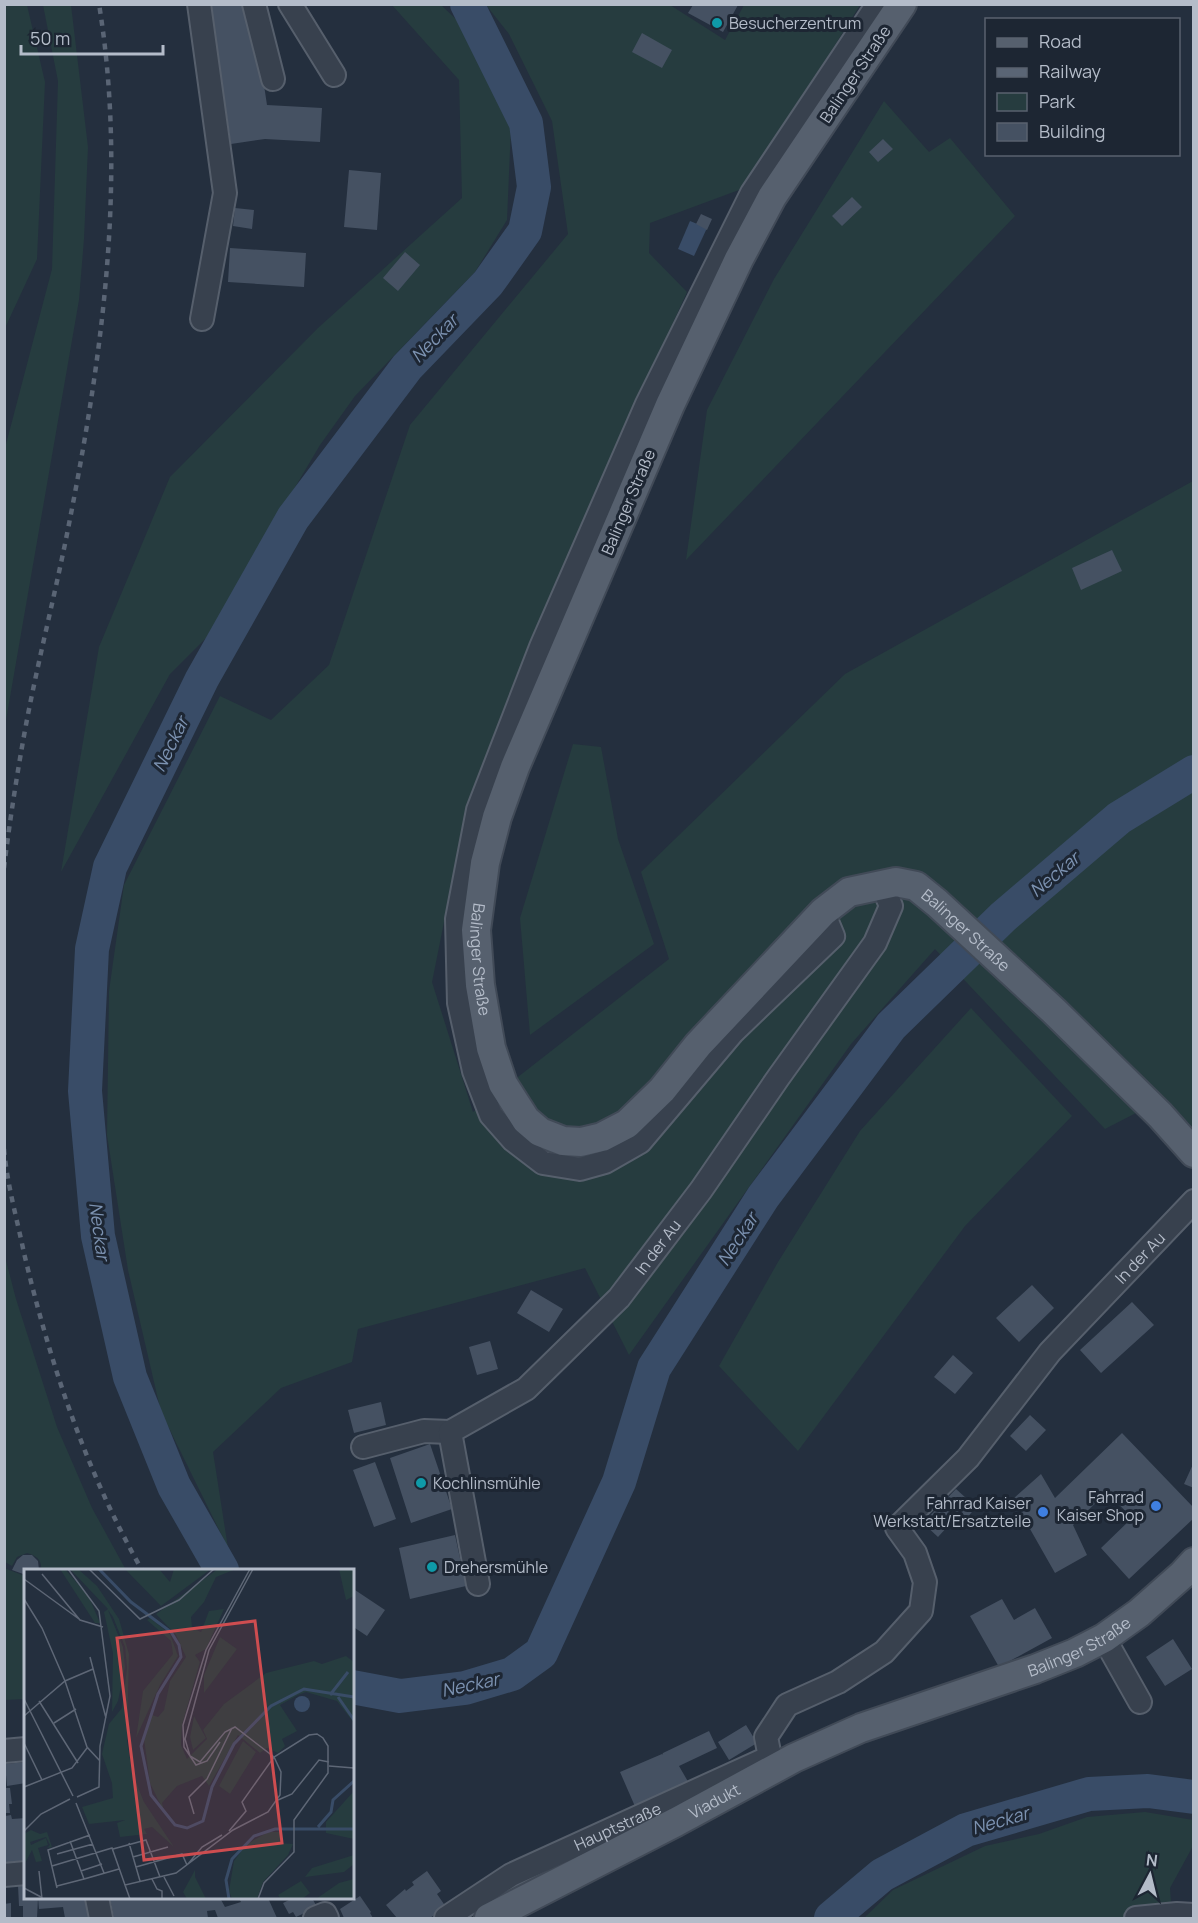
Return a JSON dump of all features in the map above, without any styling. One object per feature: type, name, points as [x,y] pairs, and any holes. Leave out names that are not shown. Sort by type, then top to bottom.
[{"type":"main road","name":"Balinger Straße","points":[[902,4],[772,197],[739,259],[670,405],[511,777],[496,817],[485,863],[477,930],[480,985],[491,1048],[503,1084],[526,1120],[540,1132],[563,1141],[581,1142],[602,1137],[627,1124],[662,1090],[698,1045],[823,912],[849,892],[896,882],[916,886],[937,903],[1054,1011],[1160,1115],[1194,1153]]},
{"type":"main road","name":"Balinger Straße","points":[[945,1699],[1035,1669],[1104,1638],[1139,1613],[1194,1562]]},
{"type":"main road","name":"Viadukt","points":[[489,1918],[676,1822],[794,1758],[861,1728],[945,1699]]},
{"type":"street","points":[[199,4],[225,193],[202,319]]},
{"type":"street","points":[[254,4],[273,79]]},
{"type":"street","points":[[290,4],[334,75]]},
{"type":"street","points":[[823,912],[833,936],[733,1032],[640,1142],[604,1162],[580,1169],[552,1165],[543,1163],[513,1140],[491,1115],[474,1071],[459,1003],[457,919],[478,810],[541,647],[652,394],[752,194],[878,4]]},
{"type":"street","name":"In der Au","points":[[450,1432],[526,1389],[619,1298],[701,1190],[875,943],[891,906],[882,885]]},
{"type":"street","name":"In der Au","points":[[897,1528],[969,1458],[1050,1352],[1194,1201]]},
{"type":"street","points":[[363,1447],[423,1431],[450,1432],[478,1584]]},
{"type":"street","name":"Hauptstraße","points":[[446,1918],[511,1875],[770,1757],[766,1737],[787,1705],[838,1682],[884,1652],[921,1611],[925,1582],[915,1553],[897,1528]]},
{"type":"street","points":[[1104,1638],[1140,1702]]},
{"type":"street","points":[[4,1751],[24,1749]]},
{"type":"street","points":[[4,1875],[24,1873]]},
{"type":"street","points":[[97,1899],[101,1918]]},
{"type":"street","points":[[315,1918],[325,1914],[327,1918]]},
{"type":"street","points":[[1136,1918],[1177,1914],[1194,1915]]},
{"type":"green space","points":[[5,4],[27,5],[45,82],[37,259],[5,328]]},
{"type":"green space","points":[[43,5],[71,5],[88,147],[84,239],[79,300],[5,726],[5,448],[52,269],[58,81]]},
{"type":"green space","points":[[392,5],[441,5],[460,23],[511,126],[507,220],[475,272],[355,396],[320,445],[206,638],[170,674],[61,872],[99,647],[170,477],[318,328],[462,198],[459,80]]},
{"type":"green space","points":[[486,5],[670,5],[725,40],[744,5],[860,5],[747,187],[650,223],[649,253],[687,292],[626,427],[466,812],[432,982],[473,1112],[669,959],[641,872],[845,674],[1193,481],[1193,1128],[1165,1098],[1105,1129],[935,949],[851,1044],[629,1355],[585,1268],[358,1329],[352,1362],[281,1388],[213,1452],[228,1548],[161,1412],[128,1270],[107,1135],[109,991],[124,885],[220,696],[271,720],[329,665],[410,425],[568,234],[552,121],[509,34]]},
{"type":"green space","points":[[884,101],[929,152],[950,138],[1015,216],[686,560],[707,410],[774,279]]},
{"type":"green space","points":[[573,744],[601,747],[618,839],[654,944],[530,1035],[520,918]]},
{"type":"green space","points":[[971,1008],[1072,1116],[965,1226],[798,1451],[719,1366],[778,1262],[860,1131]]},
{"type":"green space","points":[[4,1253],[16,1299],[57,1427],[92,1508],[125,1569],[41,1569],[38,1559],[27,1553],[17,1557],[12,1566],[5,1562]]},
{"type":"green space","points":[[4,1568],[24,1576],[24,1699],[5,1700]]},
{"type":"green space","points":[[1145,1812],[1193,1820],[1193,1846],[1170,1888],[1172,1918],[864,1918],[893,1890],[985,1846],[1039,1834],[1087,1817]]},
{"type":"water","points":[[690,221],[707,228],[694,256],[678,249]]},
{"type":"building","points":[[210,4],[245,4],[254,19],[267,105],[322,108],[320,142],[265,139],[231,144]]},
{"type":"building","name":"Besucherzentrum","points":[[693,5],[738,5],[723,32],[688,13]]},
{"type":"building","points":[[642,33],[672,50],[662,68],[632,52]]},
{"type":"building","points":[[883,139],[893,149],[878,162],[869,152]]},
{"type":"building","points":[[349,170],[381,173],[377,230],[344,227]]},
{"type":"building","points":[[852,197],[862,207],[842,226],[832,216]]},
{"type":"building","points":[[235,208],[254,210],[252,229],[233,226]]},
{"type":"building","points":[[701,214],[712,219],[707,230],[696,224]]},
{"type":"building","points":[[230,248],[306,253],[304,287],[228,282]]},
{"type":"building","points":[[405,252],[420,265],[398,291],[383,278]]},
{"type":"building","points":[[1112,550],[1122,571],[1081,590],[1072,568]]},
{"type":"building","points":[[1032,1285],[1054,1308],[1019,1342],[996,1318]]},
{"type":"building","points":[[531,1290],[563,1309],[549,1332],[517,1313]]},
{"type":"building","points":[[1132,1302],[1154,1325],[1101,1373],[1080,1350]]},
{"type":"building","points":[[490,1341],[498,1369],[477,1375],[469,1347]]},
{"type":"building","points":[[953,1355],[973,1373],[955,1394],[934,1377]]},
{"type":"building","points":[[381,1402],[386,1425],[354,1433],[348,1410]]},
{"type":"building","points":[[1030,1415],[1046,1430],[1026,1451],[1010,1436]]},
{"type":"building","name":"Fahrrad Kaiser Shop","points":[[1122,1433],[1194,1508],[1194,1518],[1129,1579],[1101,1548],[1132,1518],[1107,1492],[1073,1525],[1087,1555],[1055,1573],[1013,1499],[1041,1474],[1055,1498]]},
{"type":"building","name":"Kochlinsmühle","points":[[430,1444],[452,1509],[411,1523],[390,1458]]},
{"type":"building","points":[[375,1462],[396,1519],[374,1527],[353,1470]]},
{"type":"building","points":[[1194,1462],[1194,1488],[1184,1484]]},
{"type":"building","points":[[956,1489],[976,1507],[967,1518],[961,1512],[938,1537],[923,1523]]},
{"type":"building","name":"Drehersmühle","points":[[455,1535],[466,1586],[410,1599],[399,1548]]},
{"type":"building","points":[[23,1555],[32,1555],[38,1561],[39,1569],[24,1569],[24,1574],[12,1570],[17,1560]]},
{"type":"building","points":[[354,1591],[385,1610],[367,1636],[354,1627]]},
{"type":"building","points":[[1002,1599],[1014,1620],[1035,1608],[1052,1638],[999,1667],[970,1616]]},
{"type":"building","points":[[1173,1639],[1192,1669],[1165,1686],[1146,1657]]},
{"type":"building","points":[[746,1725],[757,1743],[729,1760],[718,1742]]},
{"type":"building","points":[[709,1731],[717,1748],[679,1766],[690,1785],[637,1811],[620,1772],[662,1755]]},
{"type":"building","points":[[24,1762],[24,1783],[7,1786],[5,1764]]},
{"type":"building","points":[[4,1788],[10,1788],[12,1804],[9,1804],[10,1813],[4,1813]]},
{"type":"building","points":[[11,1815],[12,1819],[24,1818],[24,1865],[4,1866],[5,1816]]},
{"type":"building","points":[[427,1871],[441,1891],[437,1894],[446,1907],[430,1918],[397,1918],[386,1905],[405,1889],[406,1891],[414,1885],[412,1882]]},
{"type":"building","points":[[18,1885],[24,1885],[24,1899],[38,1899],[37,1918],[23,1918],[23,1906],[19,1906]]},
{"type":"building","points":[[360,1896],[373,1918],[344,1918],[340,1909]]},
{"type":"building","points":[[38,1899],[88,1899],[91,1918],[65,1918],[63,1907],[39,1909]]},
{"type":"building","points":[[110,1899],[221,1899],[225,1907],[241,1902],[242,1899],[268,1899],[277,1918],[218,1918],[215,1910],[207,1911],[208,1918],[114,1918]]},
{"type":"building","points":[[291,1899],[313,1899],[317,1907],[296,1917],[293,1912],[289,1914],[283,1903]]},
{"type":"building","points":[[11,1903],[11,1918],[4,1918],[4,1904]]},
{"type":"waterway","name":"Neckar","points":[[221,1569],[174,1486],[130,1377],[98,1236],[85,1091],[92,949],[110,867],[202,679],[293,518],[407,367],[488,283],[525,231],[534,187],[526,123],[467,4]]},
{"type":"waterway","name":"Neckar","points":[[354,1687],[400,1696],[465,1688],[512,1674],[541,1653],[619,1482],[654,1368],[763,1197],[891,1026],[1003,917],[1119,818],[1194,772]]},
{"type":"waterway","name":"Neckar","points":[[831,1918],[882,1875],[966,1830],[1089,1794],[1148,1791],[1194,1797]]},
{"type":"railway","points":[[4,868],[22,747],[79,473],[99,340],[111,205],[111,138],[107,71],[99,4]]},
{"type":"railway","points":[[4,1149],[24,1253],[58,1376],[87,1456],[122,1533],[141,1569]]},
{"type":"place","name":"Besucherzentrum","points":[[717,23]]},
{"type":"place","name":"Kochlinsmühle","points":[[421,1483]]},
{"type":"place","name":"Fahrrad Kaiser Shop","points":[[1156,1506]]},
{"type":"place","name":"Fahrrad Kaiser Werkstatt/Ersatzteile","points":[[1043,1512]]},
{"type":"place","name":"Drehersmühle","points":[[432,1567]]}]
